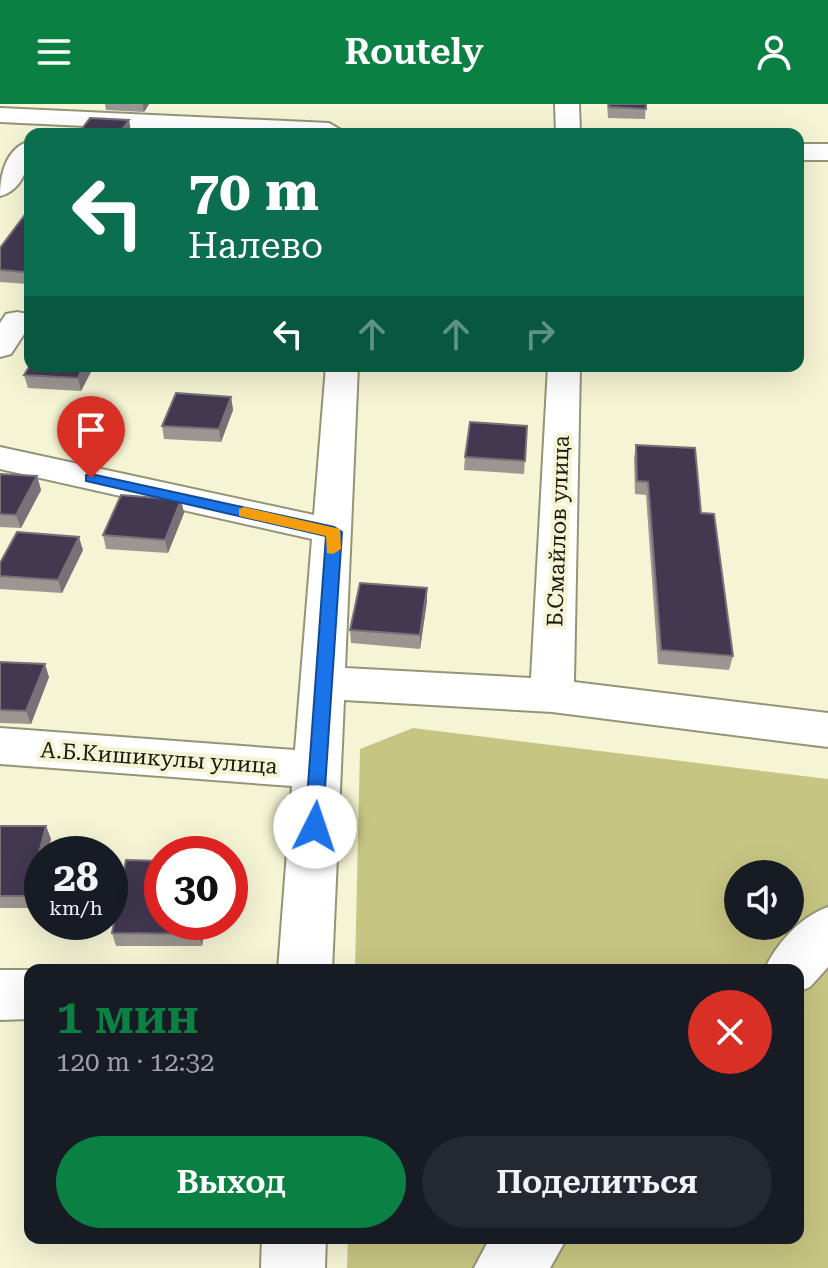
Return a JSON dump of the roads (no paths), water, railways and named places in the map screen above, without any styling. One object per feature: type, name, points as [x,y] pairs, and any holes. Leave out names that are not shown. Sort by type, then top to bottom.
[{"type":"street","points":[[327,104],[330,128]]},
{"type":"street","points":[[567,104],[568,128]]},
{"type":"street","points":[[0,115],[251,128]]},
{"type":"street","points":[[804,152],[828,152]]},
{"type":"street","points":[[0,188],[24,157]]},
{"type":"street","points":[[305,964],[342,372]]},
{"type":"street","name":"Б.Смайлов улица","points":[[552,696],[564,372]]},
{"type":"street","points":[[0,458],[334,532]]},
{"type":"street","points":[[324,683],[552,696],[828,730]]},
{"type":"street","name":"А.Б.Кишикулы улица","points":[[0,746],[319,770]]},
{"type":"street","points":[[797,964],[828,930]]},
{"type":"street","points":[[0,995],[24,994]]},
{"type":"street","points":[[293,1268],[294,1244]]},
{"type":"street","points":[[506,1268],[529,1244]]}]
